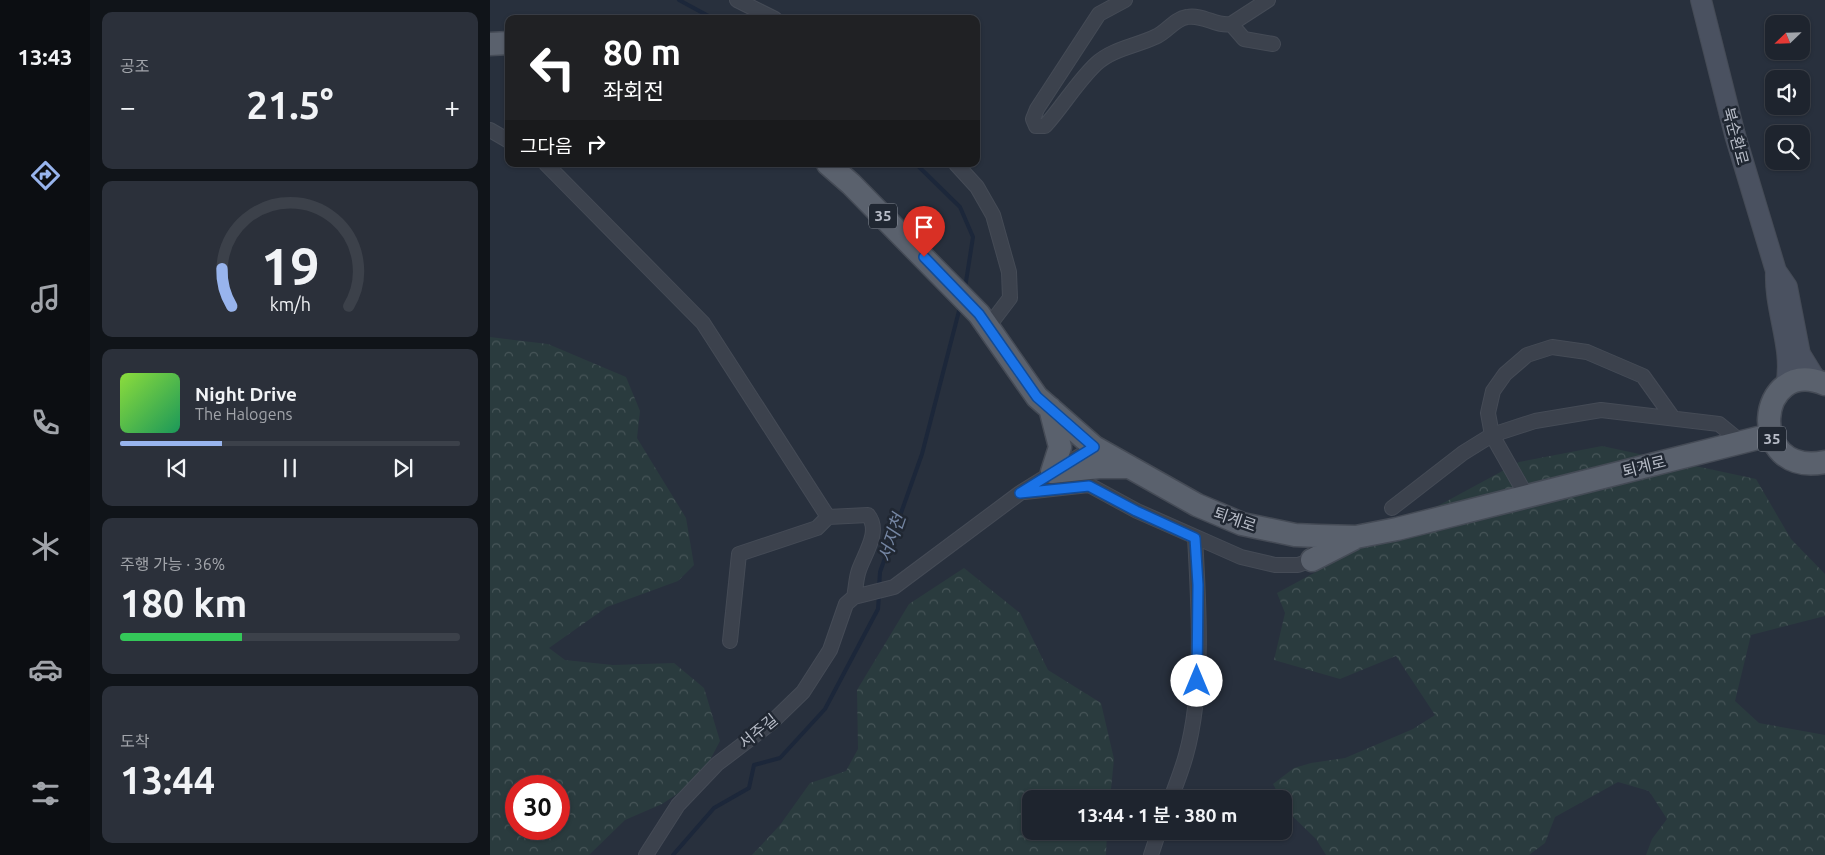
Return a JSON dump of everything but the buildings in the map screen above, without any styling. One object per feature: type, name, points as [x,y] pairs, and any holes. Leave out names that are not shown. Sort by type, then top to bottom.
[{"type":"main road","points":[[490,44],[505,43]]},
{"type":"main road","name":"퇴계로","points":[[832,167],[852,184],[937,269],[983,320],[1037,397],[1094,447],[1197,505],[1242,524],[1295,535],[1356,537],[1397,529],[1770,435]]},
{"type":"main road","points":[[1786,386],[1804,378],[1820,382]]},
{"type":"main road","name":"35","points":[[1786,386],[1778,393],[1770,406],[1768,420],[1770,435],[1776,447],[1786,457],[1799,463],[1821,466]]},
{"type":"main road","points":[[1050,408],[1060,447],[1052,472],[1100,467],[1130,467]]},
{"type":"main road","points":[[1312,560],[1356,537]]},
{"type":"street","points":[[737,0],[766,15]]},
{"type":"street","points":[[1125,0],[1099,14],[1036,109],[1033,119],[1036,126],[1045,126],[1097,63],[1122,49],[1157,37],[1172,24],[1184,18],[1198,15],[1225,25],[1231,24],[1268,0]]},
{"type":"street","name":"북순환로","points":[[1701,0],[1735,135],[1776,271],[1787,287],[1800,354],[1820,382]]},
{"type":"street","points":[[1231,24],[1244,39],[1273,44]]},
{"type":"street","points":[[490,130],[505,139]]},
{"type":"street","points":[[549,167],[703,323],[828,517]]},
{"type":"street","points":[[959,167],[977,188],[993,215],[1009,272],[1010,298],[983,320]]},
{"type":"street","name":"북순환로","points":[[1776,271],[1775,290],[1789,357],[1786,386]]},
{"type":"street","points":[[1526,495],[1492,436],[1488,413],[1492,392],[1505,374],[1526,355],[1552,347],[1587,352],[1643,376],[1673,418]]},
{"type":"street","points":[[1392,508],[1463,453],[1492,436],[1535,421],[1601,410],[1719,424],[1741,442]]},
{"type":"street","points":[[730,641],[739,554],[817,528],[828,517],[868,515],[873,521],[874,533],[858,572],[857,597],[894,587],[1020,493],[1094,447]]},
{"type":"street","points":[[1020,493],[1089,486],[1136,511],[1195,538],[1241,557],[1275,565],[1298,565],[1312,560],[1318,536]]},
{"type":"street","points":[[1174,790],[1186,755],[1193,719],[1197,681],[1198,585],[1195,538]]},
{"type":"street","name":"서주길","points":[[646,855],[678,805],[717,764],[770,723],[803,692],[830,650],[846,604],[857,597]]},
{"type":"street","points":[[1151,855],[1156,840]]},
{"type":"green space","points":[[490,337],[548,344],[626,377],[640,411],[637,438],[686,518],[694,565],[678,581],[607,607],[549,648],[565,660],[613,665],[674,663],[704,688],[720,741],[700,779],[662,804],[625,820],[589,855],[490,855]]},
{"type":"green space","points":[[1602,446],[1756,479],[1791,539],[1825,574],[1825,616],[1751,635],[1735,701],[1759,723],[1825,735],[1825,855],[1646,855],[1652,839],[1667,819],[1649,791],[1618,782],[1555,817],[1545,843],[1529,855],[1326,855],[1316,839],[1292,816],[1292,790],[1276,790],[1273,784],[1294,768],[1311,763],[1345,758],[1413,729],[1435,715],[1396,656],[1340,679],[1274,660],[1285,613],[1277,593],[1519,462]]},
{"type":"green space","points":[[964,568],[1020,613],[1048,670],[1101,703],[1114,759],[1111,790],[1022,790],[1022,840],[1107,840],[1106,855],[752,855],[780,825],[810,783],[846,771],[858,749],[857,690],[909,604]]},
{"type":"waterway","name":"서지천","points":[[679,0],[707,15]]},
{"type":"waterway","name":"서지천","points":[[919,167],[960,207],[973,237],[965,288]]},
{"type":"waterway","name":"서지천","points":[[879,588],[880,572],[922,454],[960,307]]},
{"type":"waterway","name":"서지천","points":[[673,855],[714,808],[749,788],[754,765],[780,758],[825,709],[878,609],[879,595]]},
{"type":"route","points":[[924,257],[979,314],[1037,397],[1094,447],[1020,493],[1072,486],[1089,486],[1104,492],[1136,511],[1195,538],[1198,585],[1197,681]]}]
